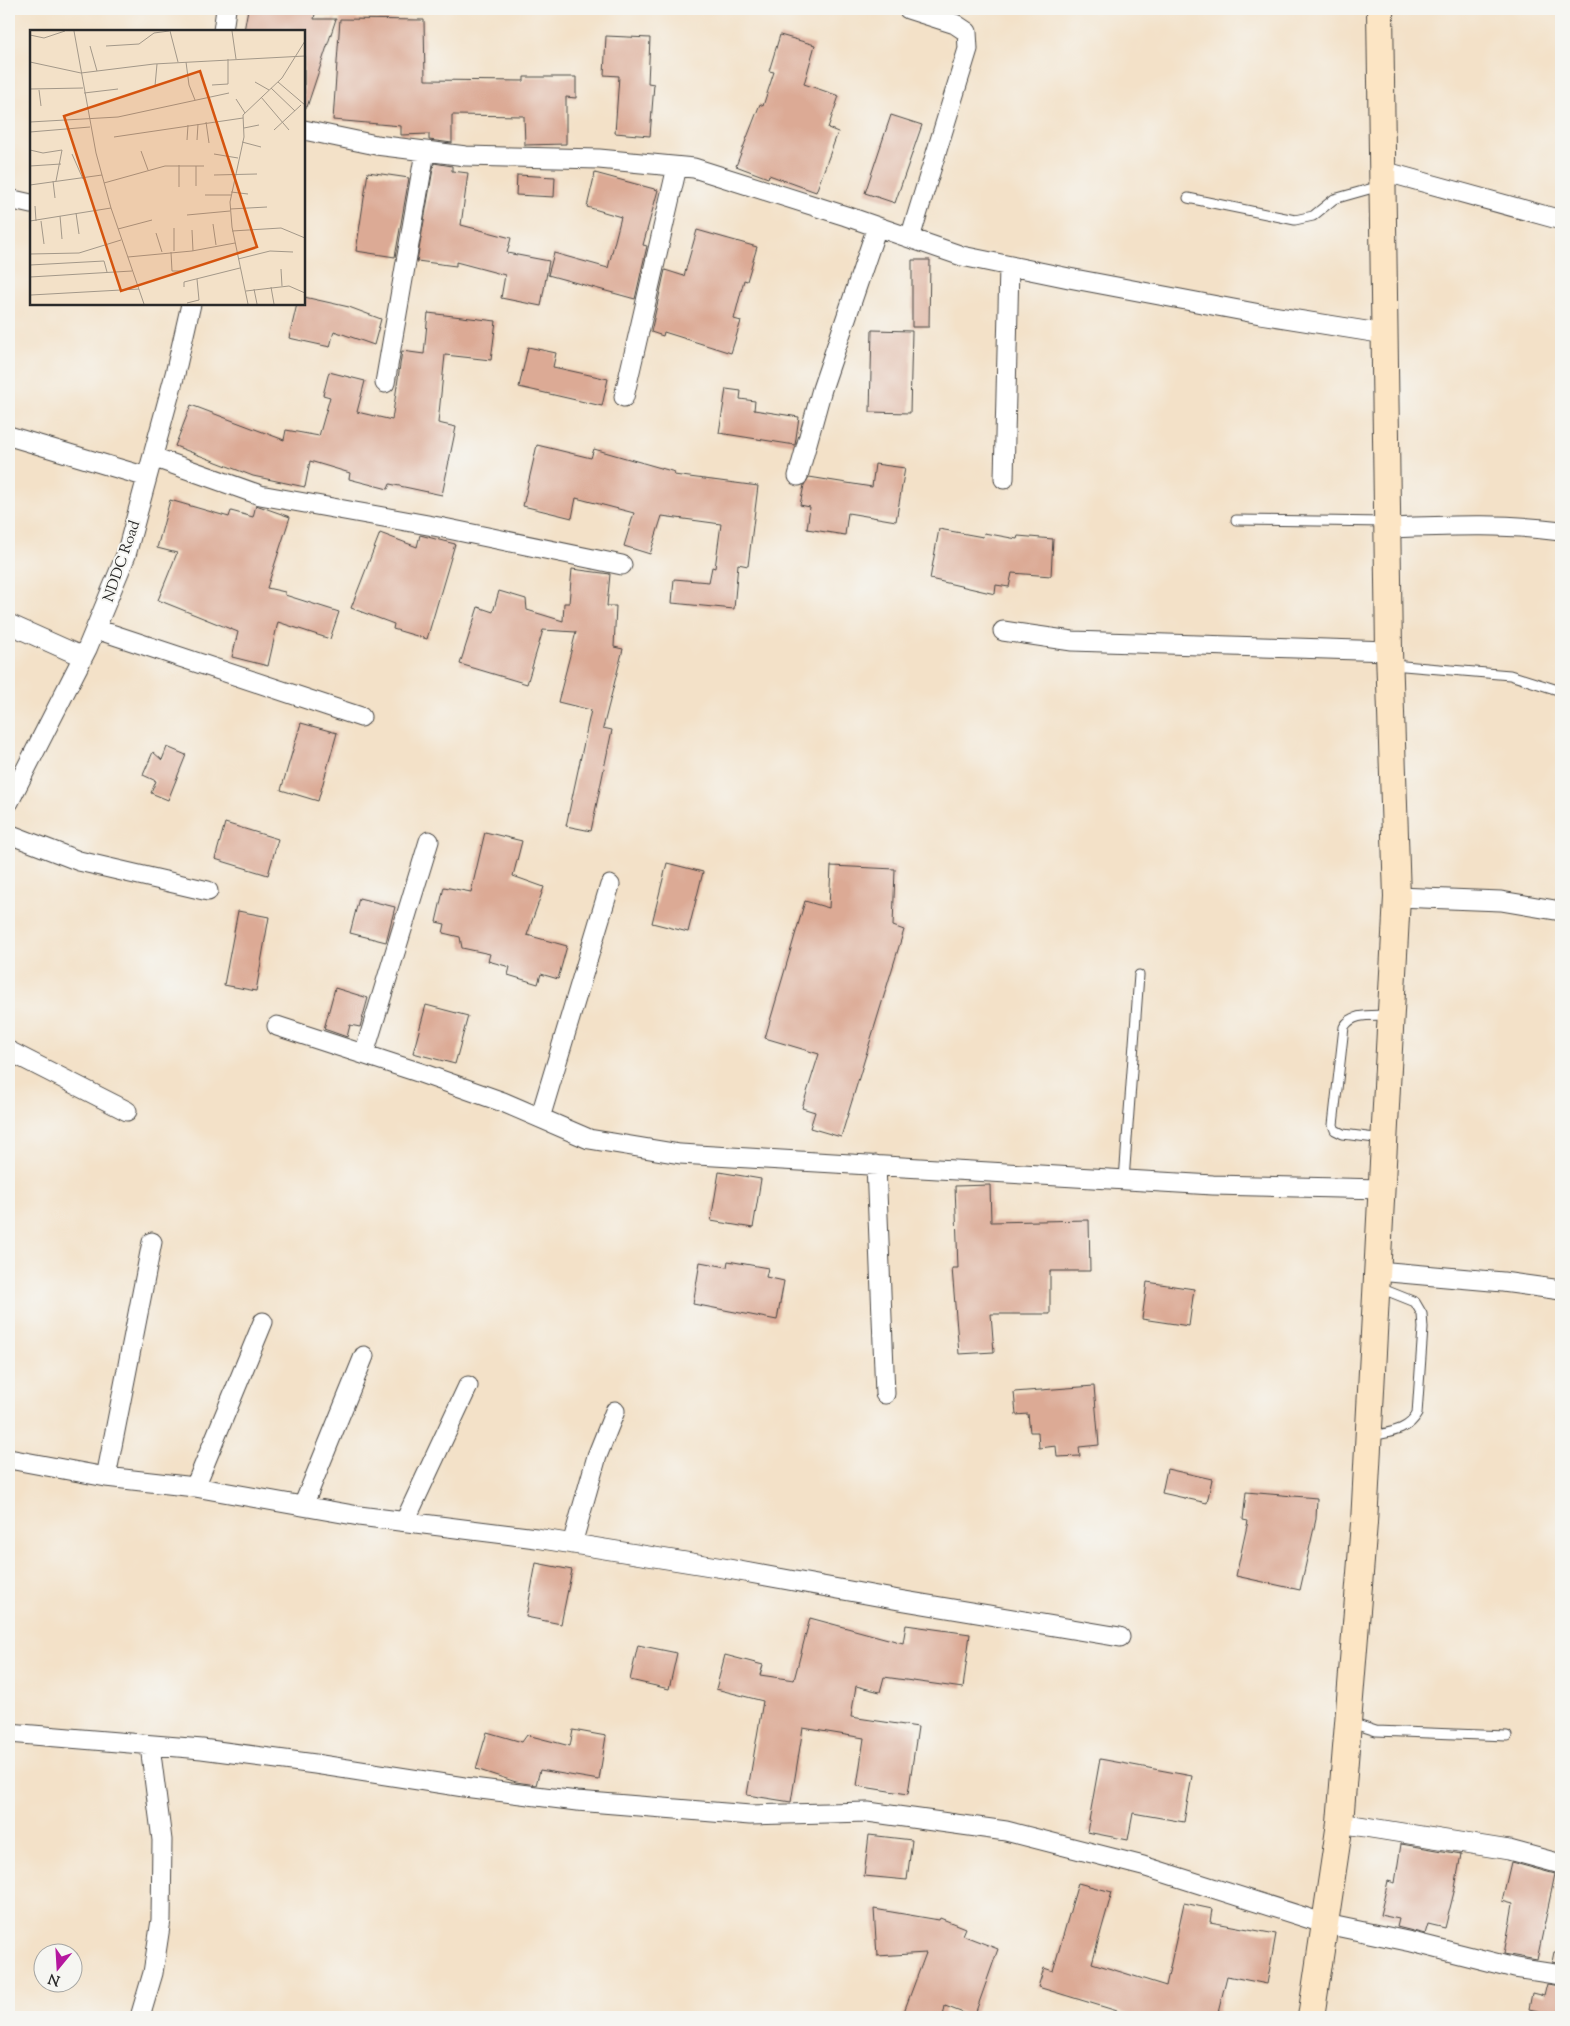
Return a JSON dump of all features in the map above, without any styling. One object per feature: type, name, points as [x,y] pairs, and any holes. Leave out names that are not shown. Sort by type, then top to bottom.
[{"type":"street","points":[[223,30],[226,9]]},
{"type":"street","points":[[908,9],[955,24],[967,32],[968,49],[910,238]]},
{"type":"street","points":[[1311,2017],[1340,1822],[1364,1523],[1397,897],[1389,658],[1380,9]]},
{"type":"street","points":[[305,130],[376,145],[466,156],[599,159],[694,168],[962,256],[1260,314],[1385,334]]},
{"type":"street","points":[[384,383],[425,152]]},
{"type":"street","points":[[624,397],[677,167]]},
{"type":"street","points":[[1383,178],[1561,220]]},
{"type":"street","points":[[9,199],[30,204]]},
{"type":"street","points":[[798,476],[822,390],[878,227]]},
{"type":"street","points":[[1004,479],[1009,266]]},
{"type":"street","name":"NDDC Road","points":[[9,802],[83,657],[126,555],[175,374],[191,305]]},
{"type":"street","points":[[9,436],[147,477]]},
{"type":"street","points":[[152,457],[260,495],[439,527],[622,565]]},
{"type":"street","points":[[1388,525],[1481,525],[1530,527],[1561,531]]},
{"type":"street","points":[[9,624],[83,657]]},
{"type":"street","points":[[96,629],[360,717]]},
{"type":"street","points":[[1003,631],[1072,642],[1389,658]]},
{"type":"street","points":[[9,834],[79,861],[208,891]]},
{"type":"street","points":[[364,1054],[429,841]]},
{"type":"street","points":[[540,1118],[610,885]]},
{"type":"street","points":[[1397,897],[1501,901],[1561,911]]},
{"type":"street","points":[[277,1026],[503,1102],[588,1139],[680,1154],[1213,1185],[1382,1189]]},
{"type":"street","points":[[9,1051],[127,1111]]},
{"type":"street","points":[[876,1165],[885,1394]]},
{"type":"street","points":[[106,1477],[152,1242]]},
{"type":"street","points":[[1378,1279],[1503,1282],[1561,1290]]},
{"type":"street","points":[[194,1487],[263,1322]]},
{"type":"street","points":[[303,1506],[364,1356]]},
{"type":"street","points":[[405,1522],[468,1386]]},
{"type":"street","points":[[572,1544],[597,1456],[615,1411]]},
{"type":"street","points":[[9,1459],[106,1477],[194,1487],[405,1522],[572,1544],[1120,1637]]},
{"type":"street","points":[[9,1733],[221,1752],[464,1787],[577,1801],[750,1815],[868,1812],[1006,1831],[1143,1866],[1326,1924],[1412,1942],[1515,1968],[1561,1975]]},
{"type":"street","points":[[140,2017],[153,1973],[161,1920],[162,1840],[150,1746]]},
{"type":"street","points":[[1340,1822],[1509,1850],[1561,1864]]},
{"type":"lane","points":[[1188,198],[1295,220],[1313,216],[1334,199],[1383,178]]},
{"type":"lane","points":[[1236,520],[1388,525]]},
{"type":"lane","points":[[1389,658],[1510,675],[1561,691]]},
{"type":"lane","points":[[1124,1180],[1139,974]]},
{"type":"lane","points":[[1384,1140],[1343,1134],[1335,1130],[1333,1124],[1344,1027],[1348,1020],[1354,1017],[1391,1015]]},
{"type":"lane","points":[[1369,1437],[1406,1426],[1412,1423],[1417,1414],[1423,1328],[1422,1314],[1415,1302],[1378,1279]]},
{"type":"lane","points":[[1348,1722],[1376,1731],[1507,1736]]},
{"type":"building","points":[[248,9],[316,9],[314,19],[336,19],[307,107],[305,107],[305,30],[244,30]]},
{"type":"building","points":[[340,19],[424,20],[425,80],[524,81],[524,77],[576,77],[576,98],[566,97],[566,144],[525,145],[524,116],[452,115],[452,143],[429,140],[429,134],[401,135],[401,126],[333,120]]},
{"type":"building","points":[[780,35],[815,45],[804,84],[839,96],[828,128],[838,132],[816,192],[769,175],[768,178],[736,166],[760,104],[763,106],[774,72],[769,71]]},
{"type":"building","points":[[606,36],[650,38],[648,83],[654,84],[650,136],[615,133],[619,76],[604,75]]},
{"type":"building","points":[[891,115],[922,125],[895,203],[865,193]]},
{"type":"building","points":[[434,163],[452,166],[452,171],[468,173],[461,225],[511,238],[507,253],[549,261],[541,306],[501,298],[505,275],[456,262],[456,266],[417,261]]},
{"type":"building","points":[[368,172],[409,178],[395,257],[356,251]]},
{"type":"building","points":[[595,173],[658,190],[643,245],[647,246],[635,299],[548,275],[554,253],[608,268],[621,217],[587,207]]},
{"type":"building","points":[[517,175],[555,177],[554,197],[516,195]]},
{"type":"building","points":[[697,230],[757,247],[747,281],[744,280],[734,319],[741,321],[731,353],[664,332],[663,336],[651,332],[665,270],[684,276]]},
{"type":"building","points":[[912,260],[930,260],[929,327],[912,327]]},
{"type":"building","points":[[305,297],[349,307],[381,319],[374,345],[334,331],[330,347],[289,338],[297,305],[305,305]]},
{"type":"building","points":[[428,313],[496,321],[491,360],[445,355],[438,423],[456,427],[442,495],[390,484],[388,489],[349,479],[350,473],[310,461],[305,487],[253,476],[175,446],[191,405],[284,440],[286,430],[319,436],[330,397],[323,395],[329,372],[365,381],[357,412],[392,420],[402,351],[424,354]]},
{"type":"building","points":[[872,330],[912,331],[910,413],[870,412]]},
{"type":"building","points":[[528,347],[556,353],[553,367],[608,379],[602,406],[519,387]]},
{"type":"building","points":[[726,389],[741,391],[740,399],[755,401],[754,410],[799,417],[795,445],[719,433]]},
{"type":"building","points":[[537,445],[591,458],[594,449],[675,472],[674,475],[758,486],[748,566],[738,564],[734,609],[672,603],[674,579],[709,582],[712,567],[715,568],[721,524],[662,516],[650,554],[624,546],[634,513],[576,498],[572,518],[523,506]]},
{"type":"building","points":[[875,464],[905,468],[896,521],[848,513],[845,535],[807,529],[810,507],[800,505],[804,485],[809,477],[872,487]]},
{"type":"building","points":[[170,500],[229,517],[231,511],[253,517],[256,505],[290,517],[267,588],[285,592],[285,595],[339,612],[330,639],[278,622],[268,666],[232,657],[238,632],[158,600],[177,553],[157,548]]},
{"type":"building","points":[[939,529],[983,537],[984,533],[1017,539],[1018,536],[1053,539],[1051,576],[1012,573],[1009,587],[996,585],[995,594],[930,579]]},
{"type":"building","points":[[380,533],[417,547],[420,535],[455,544],[427,639],[393,629],[394,624],[351,608]]},
{"type":"building","points":[[572,569],[610,574],[607,606],[616,606],[614,647],[623,649],[603,728],[612,730],[591,831],[566,826],[591,710],[558,702],[576,632],[543,630],[527,684],[460,664],[478,607],[493,612],[499,591],[526,599],[527,610],[563,621],[564,603],[569,603]]},
{"type":"building","points":[[301,723],[337,733],[318,801],[281,790]]},
{"type":"building","points":[[167,747],[186,755],[168,800],[151,793],[156,781],[143,775],[153,752],[162,760]]},
{"type":"building","points":[[225,823],[278,839],[268,875],[215,859]]},
{"type":"building","points":[[485,832],[522,841],[513,876],[544,887],[527,935],[567,946],[558,979],[541,974],[538,984],[508,975],[510,967],[488,961],[490,954],[462,948],[460,937],[443,933],[445,924],[436,922],[444,887],[471,892]]},
{"type":"building","points":[[667,863],[703,872],[688,932],[652,923]]},
{"type":"building","points":[[831,866],[895,869],[893,926],[904,930],[841,1137],[810,1128],[815,1112],[802,1108],[819,1054],[765,1038],[805,901],[829,908]]},
{"type":"building","points":[[359,898],[395,907],[386,942],[350,933]]},
{"type":"building","points":[[238,911],[269,917],[256,991],[224,985]]},
{"type":"building","points":[[335,988],[368,998],[360,1027],[350,1025],[347,1037],[324,1029]]},
{"type":"building","points":[[426,1005],[468,1016],[455,1064],[413,1053]]},
{"type":"building","points":[[719,1172],[761,1179],[753,1228],[711,1221]]},
{"type":"building","points":[[990,1185],[991,1222],[1089,1220],[1090,1271],[1050,1271],[1050,1314],[991,1314],[994,1352],[959,1354],[952,1268],[958,1268],[955,1186]]},
{"type":"building","points":[[728,1261],[768,1268],[766,1277],[784,1281],[777,1320],[693,1304],[700,1262],[727,1267]]},
{"type":"building","points":[[1147,1282],[1194,1289],[1189,1326],[1142,1319]]},
{"type":"building","points":[[1094,1386],[1099,1445],[1079,1447],[1080,1456],[1057,1457],[1056,1446],[1039,1448],[1038,1432],[1030,1432],[1028,1414],[1016,1415],[1014,1392]]},
{"type":"building","points":[[1167,1469],[1212,1479],[1207,1503],[1162,1493]]},
{"type":"building","points":[[1246,1492],[1317,1498],[1316,1519],[1300,1590],[1236,1576],[1248,1521],[1243,1520]]},
{"type":"building","points":[[536,1563],[572,1570],[561,1624],[526,1617]]},
{"type":"building","points":[[810,1618],[903,1643],[906,1625],[970,1634],[963,1688],[884,1677],[880,1692],[856,1686],[851,1717],[918,1727],[908,1794],[857,1786],[864,1738],[803,1728],[791,1802],[747,1795],[763,1701],[716,1689],[725,1655],[763,1665],[760,1675],[794,1680]]},
{"type":"building","points":[[638,1645],[677,1653],[669,1689],[630,1680]]},
{"type":"building","points":[[573,1730],[606,1736],[599,1780],[540,1770],[536,1785],[516,1782],[476,1769],[487,1732],[522,1742],[527,1735],[570,1746]]},
{"type":"building","points":[[1100,1759],[1192,1776],[1184,1822],[1133,1813],[1128,1840],[1087,1832]]},
{"type":"building","points":[[869,1835],[912,1840],[907,1880],[864,1876]]},
{"type":"building","points":[[1401,1844],[1461,1854],[1445,1928],[1428,1924],[1425,1934],[1397,1927],[1399,1919],[1380,1915],[1388,1881],[1395,1883]]},
{"type":"building","points":[[1511,1862],[1555,1874],[1537,1960],[1504,1954],[1513,1904],[1502,1901]]},
{"type":"building","points":[[1078,1883],[1112,1892],[1092,1963],[1166,1986],[1184,1903],[1212,1909],[1210,1922],[1276,1934],[1267,1984],[1227,1976],[1217,2017],[1137,2017],[1038,1987],[1044,1968],[1053,1971]]},
{"type":"building","points":[[874,1909],[939,1920],[940,1918],[965,1928],[962,1935],[998,1949],[974,2017],[945,2006],[943,2017],[902,2017],[926,1953],[877,1956]]},
{"type":"building","points":[[1554,1952],[1561,1952],[1561,1964],[1552,1962]]},
{"type":"building","points":[[1547,1984],[1561,1986],[1561,2016],[1529,2009],[1532,1993],[1544,1996]]}]
